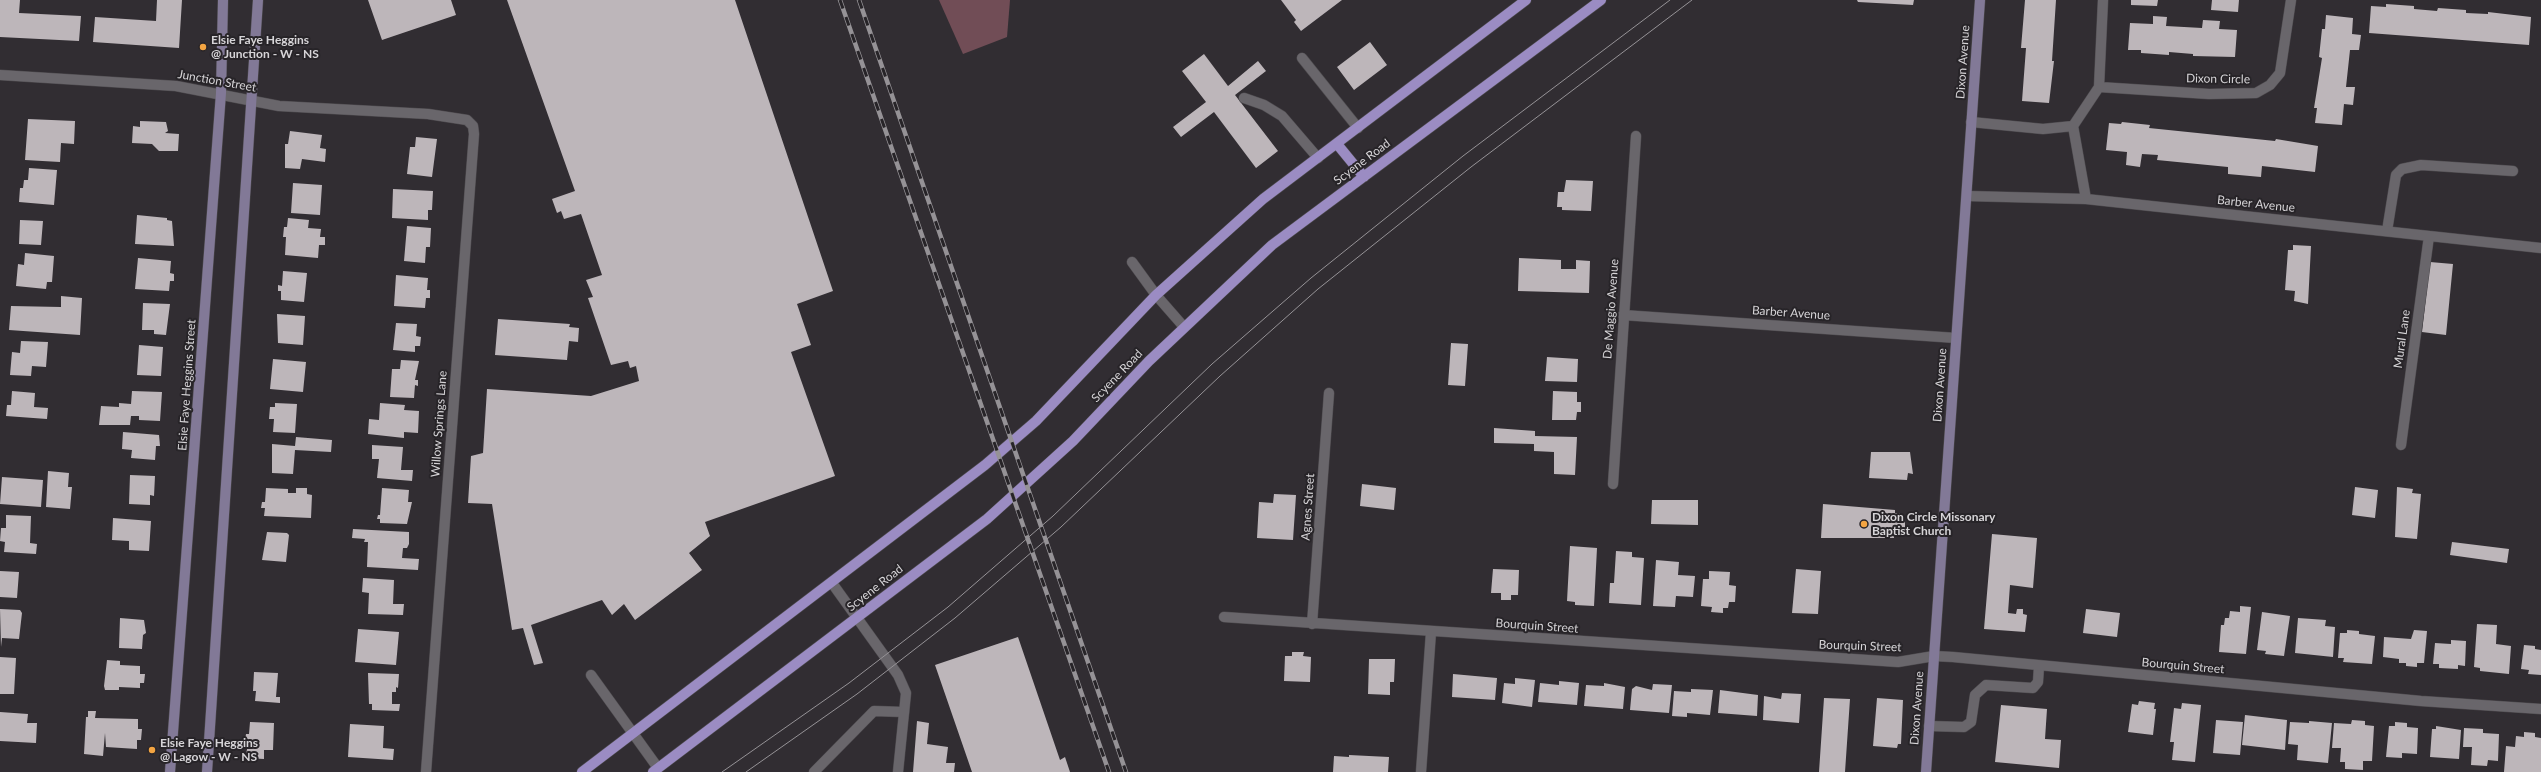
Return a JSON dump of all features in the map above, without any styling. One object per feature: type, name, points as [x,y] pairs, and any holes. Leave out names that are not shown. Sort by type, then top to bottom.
[{"type":"main road","name":"Elsie Faye Heggins Street","points":[[170,772],[221,94],[223,0]]},
{"type":"main road","points":[[207,772],[258,0]]},
{"type":"main road","points":[[582,772],[985,465],[1036,421],[1156,296],[1263,199],[1526,0]]},
{"type":"main road","name":"Scyene Road","points":[[656,770],[858,618],[1012,496],[1073,440],[1184,327],[1272,246],[1601,0]]},
{"type":"main road","name":"Dixon Avenue","points":[[1926,772],[1980,0]]},
{"type":"main road","points":[[1337,144],[1364,178]]},
{"type":"street","points":[[2086,199],[2073,126],[2099,87],[2103,0]]},
{"type":"street","name":"Dixon Circle","points":[[2099,87],[2209,94],[2256,93],[2270,85],[2280,73],[2291,0]]},
{"type":"street","points":[[1302,58],[1358,128]]},
{"type":"street","name":"Junction Street","points":[[0,75],[176,86],[279,106],[428,114]]},
{"type":"street","points":[[1244,98],[1264,105],[1282,116],[1318,158]]},
{"type":"street","name":"Willow Springs Lane","points":[[426,772],[474,134],[473,126],[467,120],[428,114]]},
{"type":"street","points":[[1972,122],[2043,129],[2073,126]]},
{"type":"street","name":"De Maggio Avenue","points":[[1613,484],[1636,136]]},
{"type":"street","points":[[2387,231],[2396,175],[2402,169],[2421,165],[2513,172]]},
{"type":"street","name":"Barber Avenue","points":[[1967,196],[2086,199],[2541,248]]},
{"type":"street","name":"Mural Lane","points":[[2401,445],[2429,236]]},
{"type":"street","points":[[1132,262],[1156,296],[1184,327]]},
{"type":"street","name":"Barber Avenue","points":[[1623,315],[1956,338]]},
{"type":"street","name":"Agnes Street","points":[[1312,624],[1329,393]]},
{"type":"street","points":[[832,583],[898,675],[906,693],[898,772]]},
{"type":"street","name":"Bourquin Street","points":[[1224,617],[1898,662],[1934,656],[2541,709]]},
{"type":"street","points":[[1421,772],[1431,632]]},
{"type":"street","points":[[1929,726],[1964,727],[1971,722],[1975,695],[1986,685],[2033,688],[2038,682],[2039,666]]},
{"type":"street","points":[[590,675],[633,733],[656,770]]},
{"type":"street","points":[[814,772],[874,711],[904,712]]},
{"type":"shaded area","points":[[939,0],[1010,0],[1007,37],[963,54]]},
{"type":"building","points":[[0,0],[20,0],[19,13],[81,16],[79,41],[0,37]]},
{"type":"building","points":[[157,0],[182,0],[179,48],[93,42],[95,17],[156,21]]},
{"type":"building","points":[[368,0],[451,0],[456,15],[382,40]]},
{"type":"building","points":[[507,0],[735,0],[833,291],[797,304],[811,345],[791,352],[835,476],[705,522],[710,536],[689,553],[702,570],[635,620],[624,604],[612,615],[602,600],[531,625],[543,663],[534,665],[523,628],[512,630],[492,504],[468,503],[471,456],[483,453],[487,389],[591,396],[639,381],[636,366],[630,368],[628,361],[611,365],[588,298],[593,297],[586,280],[602,275],[581,214],[564,219],[561,211],[557,213],[552,199],[575,191]]},
{"type":"building","points":[[1281,0],[1342,0],[1301,31],[1294,22],[1296,20]]},
{"type":"building","points":[[1857,0],[1914,0],[1913,5],[1858,2]]},
{"type":"building","points":[[2025,0],[2056,0],[2052,61],[2054,61],[2049,103],[2022,101],[2026,48],[2021,48]]},
{"type":"building","points":[[2131,0],[2158,0],[2157,6],[2131,5]]},
{"type":"building","points":[[2212,0],[2239,0],[2238,12],[2211,10]]},
{"type":"building","points":[[2386,4],[2414,6],[2414,9],[2437,11],[2438,8],[2466,10],[2466,13],[2488,14],[2488,12],[2531,17],[2529,45],[2369,33],[2371,6],[2386,7]]},
{"type":"building","points":[[2326,15],[2353,18],[2352,34],[2361,35],[2359,50],[2350,50],[2346,87],[2355,87],[2353,105],[2344,104],[2342,125],[2315,123],[2317,108],[2314,108],[2322,58],[2319,57],[2322,29],[2325,29]]},
{"type":"building","points":[[2153,16],[2167,17],[2166,26],[2202,28],[2203,20],[2220,21],[2219,29],[2237,30],[2235,57],[2193,56],[2193,54],[2169,52],[2169,55],[2141,53],[2141,50],[2128,50],[2130,23],[2153,24]]},
{"type":"building","points":[[1370,42],[1387,65],[1354,90],[1337,67]]},
{"type":"building","points":[[1204,54],[1228,86],[1258,61],[1266,71],[1235,95],[1278,151],[1256,168],[1214,112],[1181,137],[1173,127],[1206,102],[1182,71]]},
{"type":"building","points":[[28,119],[75,121],[74,144],[61,143],[60,162],[25,160]]},
{"type":"building","points":[[140,121],[166,122],[168,131],[165,133],[179,134],[178,151],[159,151],[152,144],[132,143],[133,126],[140,127]]},
{"type":"building","points":[[2122,122],[2150,125],[2149,128],[2275,141],[2276,139],[2318,146],[2315,172],[2262,166],[2261,177],[2228,174],[2228,167],[2157,160],[2158,155],[2142,154],[2140,167],[2126,165],[2127,152],[2106,150],[2109,123],[2121,124]]},
{"type":"building","points":[[290,131],[322,135],[320,148],[326,149],[325,162],[302,159],[300,169],[285,168],[285,144],[288,144]]},
{"type":"building","points":[[416,137],[437,139],[432,177],[407,174],[410,147],[415,147]]},
{"type":"building","points":[[29,168],[57,170],[54,205],[19,202],[20,188],[23,188],[24,180],[28,180]]},
{"type":"building","points":[[1566,180],[1593,181],[1591,211],[1562,210],[1562,207],[1557,207],[1558,192],[1564,192]]},
{"type":"building","points":[[293,183],[322,185],[320,215],[291,213]]},
{"type":"building","points":[[393,189],[433,191],[432,210],[428,210],[428,220],[392,218]]},
{"type":"building","points":[[137,215],[167,218],[167,220],[172,221],[174,246],[135,244]]},
{"type":"building","points":[[288,218],[309,220],[308,228],[321,229],[320,237],[325,237],[325,245],[319,245],[318,258],[285,255],[286,237],[283,237],[284,227],[287,227]]},
{"type":"building","points":[[20,220],[43,221],[41,245],[19,244]]},
{"type":"building","points":[[407,226],[431,228],[430,247],[426,247],[425,263],[404,261]]},
{"type":"building","points":[[2293,245],[2311,246],[2308,304],[2294,301],[2295,291],[2285,290],[2288,250],[2293,250]]},
{"type":"building","points":[[25,253],[54,256],[52,282],[47,282],[46,289],[16,286],[18,264],[24,265]]},
{"type":"building","points":[[138,258],[171,261],[170,273],[174,274],[174,281],[170,281],[169,291],[135,289]]},
{"type":"building","points":[[1519,258],[1561,260],[1561,269],[1576,269],[1576,260],[1590,261],[1589,293],[1518,291]]},
{"type":"building","points":[[2430,262],[2453,264],[2446,335],[2422,332]]},
{"type":"building","points":[[283,271],[307,273],[304,302],[281,300],[281,291],[278,291],[278,285],[282,286]]},
{"type":"building","points":[[396,275],[428,278],[427,290],[430,290],[430,298],[426,298],[425,308],[394,306]]},
{"type":"building","points":[[61,296],[82,298],[80,335],[9,330],[11,306],[61,307]]},
{"type":"building","points":[[143,303],[170,304],[166,335],[154,334],[154,330],[142,330]]},
{"type":"building","points":[[277,314],[305,316],[303,345],[278,343]]},
{"type":"building","points":[[498,319],[570,324],[569,327],[579,328],[578,342],[569,341],[567,360],[495,355]]},
{"type":"building","points":[[396,323],[417,324],[416,336],[421,337],[420,346],[415,346],[415,352],[393,350]]},
{"type":"building","points":[[21,341],[48,342],[46,367],[32,366],[31,376],[10,375],[12,352],[20,353]]},
{"type":"building","points":[[1451,343],[1468,344],[1465,386],[1448,385]]},
{"type":"building","points":[[139,345],[163,347],[161,376],[137,375]]},
{"type":"building","points":[[1547,357],[1578,359],[1577,382],[1545,381]]},
{"type":"building","points":[[273,359],[306,362],[303,392],[270,389]]},
{"type":"building","points":[[401,360],[419,361],[415,380],[418,380],[418,386],[415,385],[414,398],[390,397],[392,369],[400,369]]},
{"type":"building","points":[[12,391],[35,393],[34,407],[48,408],[47,419],[6,416],[7,405],[11,405]]},
{"type":"building","points":[[132,391],[162,392],[160,421],[139,420],[139,416],[131,416],[130,425],[99,425],[101,406],[119,407],[119,403],[131,404]]},
{"type":"building","points":[[1553,391],[1577,392],[1577,402],[1581,402],[1581,412],[1577,412],[1576,420],[1552,420]]},
{"type":"building","points":[[275,403],[297,404],[295,433],[273,432],[274,419],[269,419],[270,407],[275,407]]},
{"type":"building","points":[[380,403],[405,405],[404,410],[419,411],[418,433],[404,432],[404,438],[368,434],[369,419],[379,420]]},
{"type":"building","points":[[1494,428],[1535,431],[1535,436],[1577,437],[1575,475],[1554,474],[1554,452],[1534,451],[1534,444],[1494,443]]},
{"type":"building","points":[[123,432],[159,435],[160,446],[156,446],[155,460],[131,458],[132,450],[122,449]]},
{"type":"building","points":[[296,437],[332,440],[331,452],[295,450],[293,474],[272,473],[272,444],[295,446]]},
{"type":"building","points":[[372,445],[403,447],[401,470],[413,470],[412,481],[377,478],[379,459],[372,459]]},
{"type":"building","points":[[1871,452],[1910,452],[1913,474],[1908,473],[1907,480],[1869,478]]},
{"type":"building","points":[[48,471],[69,473],[68,487],[72,487],[70,509],[46,507]]},
{"type":"building","points":[[130,475],[155,476],[154,496],[150,495],[150,505],[129,504]]},
{"type":"building","points":[[2,477],[43,480],[41,507],[0,504]]},
{"type":"building","points":[[1362,484],[1396,488],[1394,510],[1360,506]]},
{"type":"building","points":[[2355,487],[2378,490],[2375,518],[2352,515]]},
{"type":"building","points":[[2397,487],[2413,489],[2412,493],[2421,494],[2417,539],[2395,537]]},
{"type":"building","points":[[266,488],[288,489],[288,493],[296,493],[296,488],[307,488],[307,494],[312,495],[311,518],[264,516],[265,508],[261,508],[262,502],[265,502]]},
{"type":"building","points":[[382,488],[409,490],[408,502],[412,502],[407,524],[380,523],[380,519],[377,519],[378,515],[380,515]]},
{"type":"building","points":[[1274,494],[1296,495],[1293,540],[1257,538],[1259,502],[1273,503]]},
{"type":"building","points":[[1652,500],[1698,500],[1698,525],[1651,524]]},
{"type":"building","name":"Dixon Circle Missonary Baptist Church","points":[[1823,504],[1895,510],[1895,513],[1901,513],[1900,518],[1905,518],[1905,531],[1900,530],[1900,534],[1894,534],[1894,538],[1821,538]]},
{"type":"building","points":[[6,515],[31,516],[30,543],[37,544],[36,554],[4,552],[5,542],[0,541],[1,528],[6,528]]},
{"type":"building","points":[[113,518],[151,521],[149,551],[129,550],[129,541],[112,540]]},
{"type":"building","points":[[353,529],[409,532],[409,544],[407,548],[403,548],[402,558],[419,559],[418,570],[367,567],[368,542],[364,542],[365,539],[352,538]]},
{"type":"building","points":[[267,532],[287,533],[289,535],[286,562],[262,560]]},
{"type":"building","points":[[1992,534],[2037,538],[2033,588],[2010,585],[2008,613],[2016,614],[2017,609],[2023,609],[2023,614],[2027,615],[2025,632],[1984,629]]},
{"type":"building","points":[[2452,542],[2509,549],[2507,563],[2450,555]]},
{"type":"building","points":[[1570,546],[1597,548],[1594,606],[1575,605],[1575,602],[1567,601]]},
{"type":"building","points":[[1616,551],[1632,552],[1632,557],[1644,558],[1641,605],[1609,603],[1610,583],[1614,583]]},
{"type":"building","points":[[1656,560],[1679,562],[1678,575],[1695,576],[1693,597],[1676,596],[1675,607],[1653,606]]},
{"type":"building","points":[[1493,569],[1519,570],[1518,595],[1511,595],[1511,600],[1501,600],[1501,593],[1491,593]]},
{"type":"building","points":[[1796,569],[1821,571],[1818,614],[1792,613]]},
{"type":"building","points":[[0,571],[19,572],[17,598],[0,597]]},
{"type":"building","points":[[1709,571],[1730,572],[1729,585],[1736,586],[1735,602],[1729,602],[1728,608],[1723,608],[1723,613],[1711,612],[1712,607],[1701,606],[1703,579],[1709,579]]},
{"type":"building","points":[[363,578],[394,580],[393,604],[404,604],[403,615],[368,614],[369,593],[362,592]]},
{"type":"building","points":[[2240,606],[2251,607],[2246,654],[2219,652],[2221,625],[2224,625],[2225,618],[2229,618],[2230,611],[2240,612]]},
{"type":"building","points":[[0,609],[20,610],[22,613],[19,639],[2,638],[1,647]]},
{"type":"building","points":[[2086,609],[2120,613],[2117,637],[2083,633]]},
{"type":"building","points":[[2262,612],[2290,616],[2284,656],[2265,654],[2266,651],[2257,650]]},
{"type":"building","points":[[120,618],[144,620],[146,633],[143,635],[142,649],[119,648]]},
{"type":"building","points":[[2298,618],[2326,620],[2325,626],[2335,627],[2333,657],[2295,653]]},
{"type":"building","points":[[2477,624],[2497,625],[2496,644],[2511,646],[2509,674],[2480,671],[2480,668],[2474,667]]},
{"type":"building","points":[[358,629],[399,632],[396,665],[355,662]]},
{"type":"building","points":[[2347,630],[2359,631],[2359,634],[2375,636],[2372,664],[2343,662],[2344,658],[2338,658],[2340,633],[2347,633]]},
{"type":"building","points":[[2414,630],[2427,631],[2424,663],[2417,663],[2417,667],[2406,666],[2406,663],[2399,663],[2399,659],[2383,657],[2384,637],[2411,639]]},
{"type":"building","points":[[1018,637],[1060,760],[1065,757],[1070,772],[972,772],[935,665]]},
{"type":"building","points":[[2451,640],[2466,641],[2465,666],[2458,665],[2458,669],[2439,668],[2439,664],[2433,664],[2435,643],[2451,644]]},
{"type":"building","points":[[2524,645],[2535,646],[2535,649],[2541,650],[2541,675],[2528,674],[2529,670],[2521,669]]},
{"type":"building","points":[[1292,652],[1304,652],[1303,656],[1311,657],[1310,682],[1284,681],[1285,656],[1292,656]]},
{"type":"building","points":[[0,657],[16,658],[14,694],[0,694]]},
{"type":"building","points":[[1369,659],[1395,659],[1394,682],[1390,682],[1390,695],[1368,694]]},
{"type":"building","points":[[107,660],[120,661],[120,665],[140,666],[140,674],[145,674],[144,683],[140,683],[140,688],[119,687],[119,690],[105,690],[104,686]]},
{"type":"building","points":[[254,672],[278,673],[276,697],[280,697],[280,703],[255,701],[256,691],[253,691]]},
{"type":"building","points":[[368,673],[399,674],[398,688],[396,687],[396,692],[392,692],[392,704],[400,704],[399,711],[372,710],[372,704],[369,704]]},
{"type":"building","points":[[1453,674],[1497,678],[1495,700],[1452,697]]},
{"type":"building","points":[[1515,678],[1535,680],[1532,707],[1502,703],[1504,683],[1515,684]]},
{"type":"building","points":[[1559,681],[1579,683],[1577,705],[1538,702],[1540,683],[1559,685]]},
{"type":"building","points":[[1604,683],[1625,687],[1623,709],[1584,706],[1586,685],[1604,686]]},
{"type":"building","points":[[1653,684],[1672,685],[1669,713],[1630,710],[1632,689],[1636,686],[1652,690]]},
{"type":"building","points":[[1691,689],[1713,690],[1710,715],[1687,713],[1687,717],[1672,716],[1674,691],[1691,692]]},
{"type":"building","points":[[1720,690],[1758,695],[1757,716],[1718,713]]},
{"type":"building","points":[[1782,693],[1801,694],[1799,723],[1763,720],[1764,696],[1781,699]]},
{"type":"building","points":[[1824,698],[1850,699],[1845,772],[1819,772]]},
{"type":"building","points":[[1877,698],[1903,700],[1901,744],[1898,744],[1897,748],[1873,746]]},
{"type":"building","points":[[2139,701],[2155,703],[2154,709],[2156,709],[2153,735],[2128,732],[2132,704],[2138,705]]},
{"type":"building","points":[[2182,703],[2201,705],[2195,762],[2172,760],[2174,742],[2170,742],[2174,708],[2181,709]]},
{"type":"building","points":[[2001,705],[2047,709],[2045,739],[2061,740],[2059,768],[1995,762]]},
{"type":"building","points":[[88,711],[96,711],[95,718],[138,719],[138,729],[142,729],[141,740],[137,740],[137,749],[106,747],[105,733],[103,756],[84,754],[86,717],[88,717]]},
{"type":"building","points":[[0,712],[28,714],[27,723],[37,723],[36,743],[0,741]]},
{"type":"building","points":[[2245,715],[2287,720],[2285,750],[2242,745]]},
{"type":"building","points":[[2216,720],[2243,722],[2240,755],[2213,753]]},
{"type":"building","points":[[2352,720],[2365,721],[2365,725],[2374,726],[2372,761],[2363,761],[2363,770],[2345,769],[2345,762],[2340,762],[2341,748],[2332,748],[2334,723],[2351,724]]},
{"type":"building","points":[[917,721],[929,723],[927,744],[948,747],[946,763],[955,763],[954,772],[913,772]]},
{"type":"building","points":[[2309,721],[2332,723],[2328,763],[2297,760],[2298,745],[2288,744],[2290,722],[2309,723]]},
{"type":"building","points":[[250,722],[274,723],[273,750],[264,750],[264,759],[245,758],[249,741],[245,741],[246,734],[249,734]]},
{"type":"building","points":[[2395,722],[2407,723],[2407,727],[2418,728],[2417,754],[2402,753],[2402,758],[2386,757],[2389,726],[2395,726]]},
{"type":"building","points":[[350,724],[384,726],[383,748],[394,749],[393,760],[348,757]]},
{"type":"building","points":[[2436,726],[2461,730],[2459,759],[2430,757],[2432,729],[2436,729]]},
{"type":"building","points":[[2464,728],[2483,729],[2483,733],[2499,734],[2498,761],[2488,760],[2487,766],[2471,765],[2472,747],[2463,747]]},
{"type":"building","points":[[2524,732],[2535,733],[2535,737],[2541,738],[2541,772],[2504,772],[2506,746],[2515,747],[2516,736],[2524,737]]},
{"type":"building","points":[[1349,755],[1389,757],[1388,772],[1333,772],[1334,756],[1349,757]]},
{"type":"tram line","points":[[722,772],[849,683],[948,607],[1053,516],[1212,364],[1311,278],[1463,156],[1670,0]]},
{"type":"tram line","points":[[746,772],[857,694],[955,618],[1061,527],[1220,376],[1318,289],[1471,167],[1692,0]]},
{"type":"railway","points":[[840,0],[1109,772]]},
{"type":"railway","points":[[859,0],[1126,772]]},
{"type":"place","name":"Elsie Faye Heggins @ Junction - W - NS","points":[[203,47]]},
{"type":"place","name":"Dixon Circle Missonary Baptist Church","points":[[1864,524]]},
{"type":"place","name":"Elsie Faye Heggins @ Lagow - W - NS","points":[[152,750]]}]
